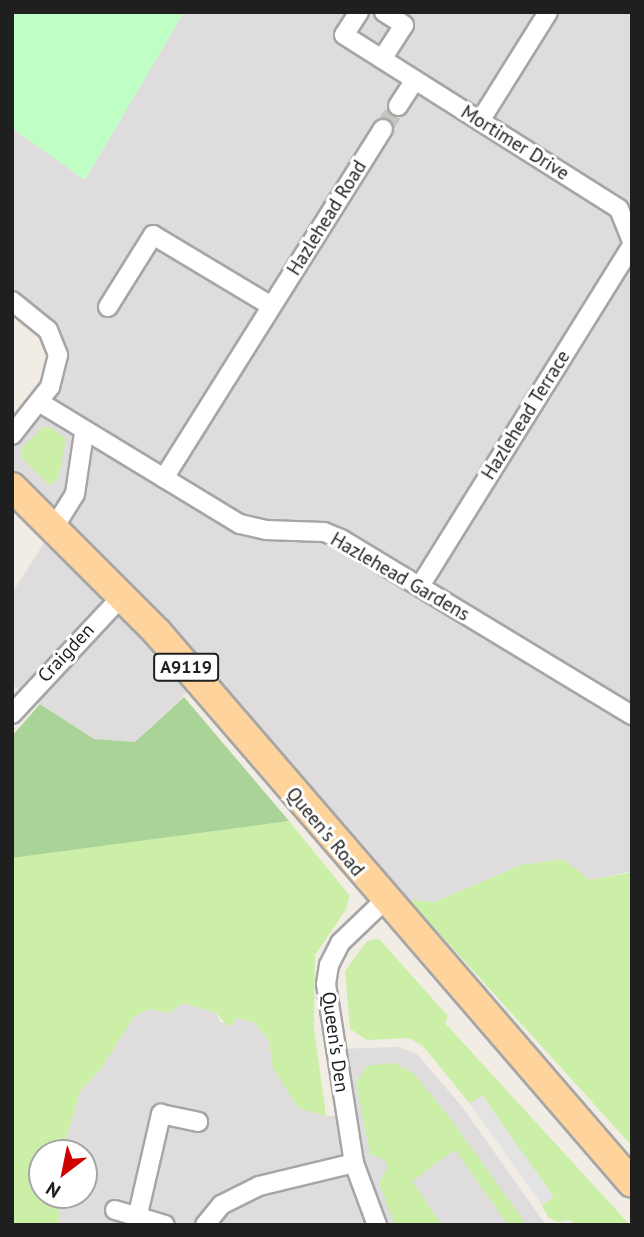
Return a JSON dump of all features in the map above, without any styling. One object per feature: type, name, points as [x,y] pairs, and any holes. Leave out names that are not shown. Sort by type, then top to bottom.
[{"type":"main road","name":"Queen's Road","points":[[12,487],[123,595],[384,901],[632,1183]]},
{"type":"street","name":"Mortimer Drive","points":[[359,12],[344,35],[619,209],[632,243]]},
{"type":"street","points":[[382,59],[404,25],[384,12]]},
{"type":"street","points":[[480,121],[548,12]]},
{"type":"street","points":[[398,106],[415,80]]},
{"type":"street","name":"Hazlehead Road","points":[[164,478],[383,129]]},
{"type":"street","points":[[108,307],[153,235],[271,306]]},
{"type":"street","name":"Hazlehead Terrace","points":[[420,586],[632,243]]},
{"type":"street","points":[[12,301],[48,330],[55,342],[55,371],[38,402],[12,435]]},
{"type":"street","name":"Hazlehead Gardens","points":[[38,402],[84,433],[240,524],[266,530],[324,532],[341,539],[632,715]]},
{"type":"street","points":[[55,526],[75,494],[84,433]]},
{"type":"street","name":"Craigden","points":[[12,715],[123,595]]},
{"type":"street","name":"Queen's Den","points":[[377,1225],[354,1163],[326,984],[328,965],[340,943],[384,901]]},
{"type":"street","points":[[138,1214],[160,1114],[198,1122]]},
{"type":"street","points":[[205,1225],[220,1205],[259,1186],[354,1163]]},
{"type":"street","points":[[116,1210],[138,1214],[165,1225]]},
{"type":"shaded area","points":[[184,12],[632,12],[632,871],[590,880],[563,860],[521,865],[435,902],[384,901],[198,682],[135,742],[94,739],[12,685],[12,593],[55,526],[12,487],[12,435],[39,402],[58,355],[12,301],[12,128],[85,180]]},
{"type":"shaded area","points":[[183,1003],[216,1013],[221,1023],[238,1018],[255,1023],[269,1041],[274,1068],[326,1116],[345,1116],[334,1049],[399,1047],[418,1055],[463,1108],[546,1225],[60,1225],[58,1209],[98,1209],[98,1139],[66,1139],[80,1091],[100,1070],[134,1017],[148,1009],[169,1013]]},
{"type":"shaded area","points":[[482,1095],[554,1197],[542,1205],[470,1104]]},
{"type":"green space","points":[[12,12],[184,12],[85,180],[12,128]]},
{"type":"green space","points":[[43,427],[51,427],[66,439],[58,479],[50,486],[21,457],[22,448]]},
{"type":"green space","points":[[184,697],[289,821],[12,858],[12,736],[40,704],[94,739],[135,742]]},
{"type":"green space","points":[[289,821],[350,896],[345,911],[315,955],[314,1028],[326,1116],[298,1108],[273,1068],[269,1041],[255,1023],[238,1018],[229,1027],[216,1013],[183,1003],[169,1013],[148,1009],[134,1017],[100,1070],[80,1091],[66,1139],[28,1139],[28,1209],[58,1209],[60,1225],[12,1225],[12,858]]},
{"type":"green space","points":[[563,859],[590,880],[632,872],[632,1146],[409,900],[435,902],[521,865]]},
{"type":"green space","points":[[379,939],[448,1016],[445,1023],[630,1225],[575,1225],[570,1220],[558,1222],[548,1217],[542,1205],[553,1197],[482,1095],[470,1104],[424,1047],[409,1038],[367,1040],[350,1029],[345,971],[367,941]]},
{"type":"green space","points":[[394,1063],[413,1073],[450,1118],[527,1225],[508,1225],[455,1150],[412,1181],[442,1225],[395,1225],[379,1183],[388,1168],[384,1160],[370,1154],[356,1083],[367,1066]]},
{"type":"tunnel","points":[[383,129],[398,106]]}]
